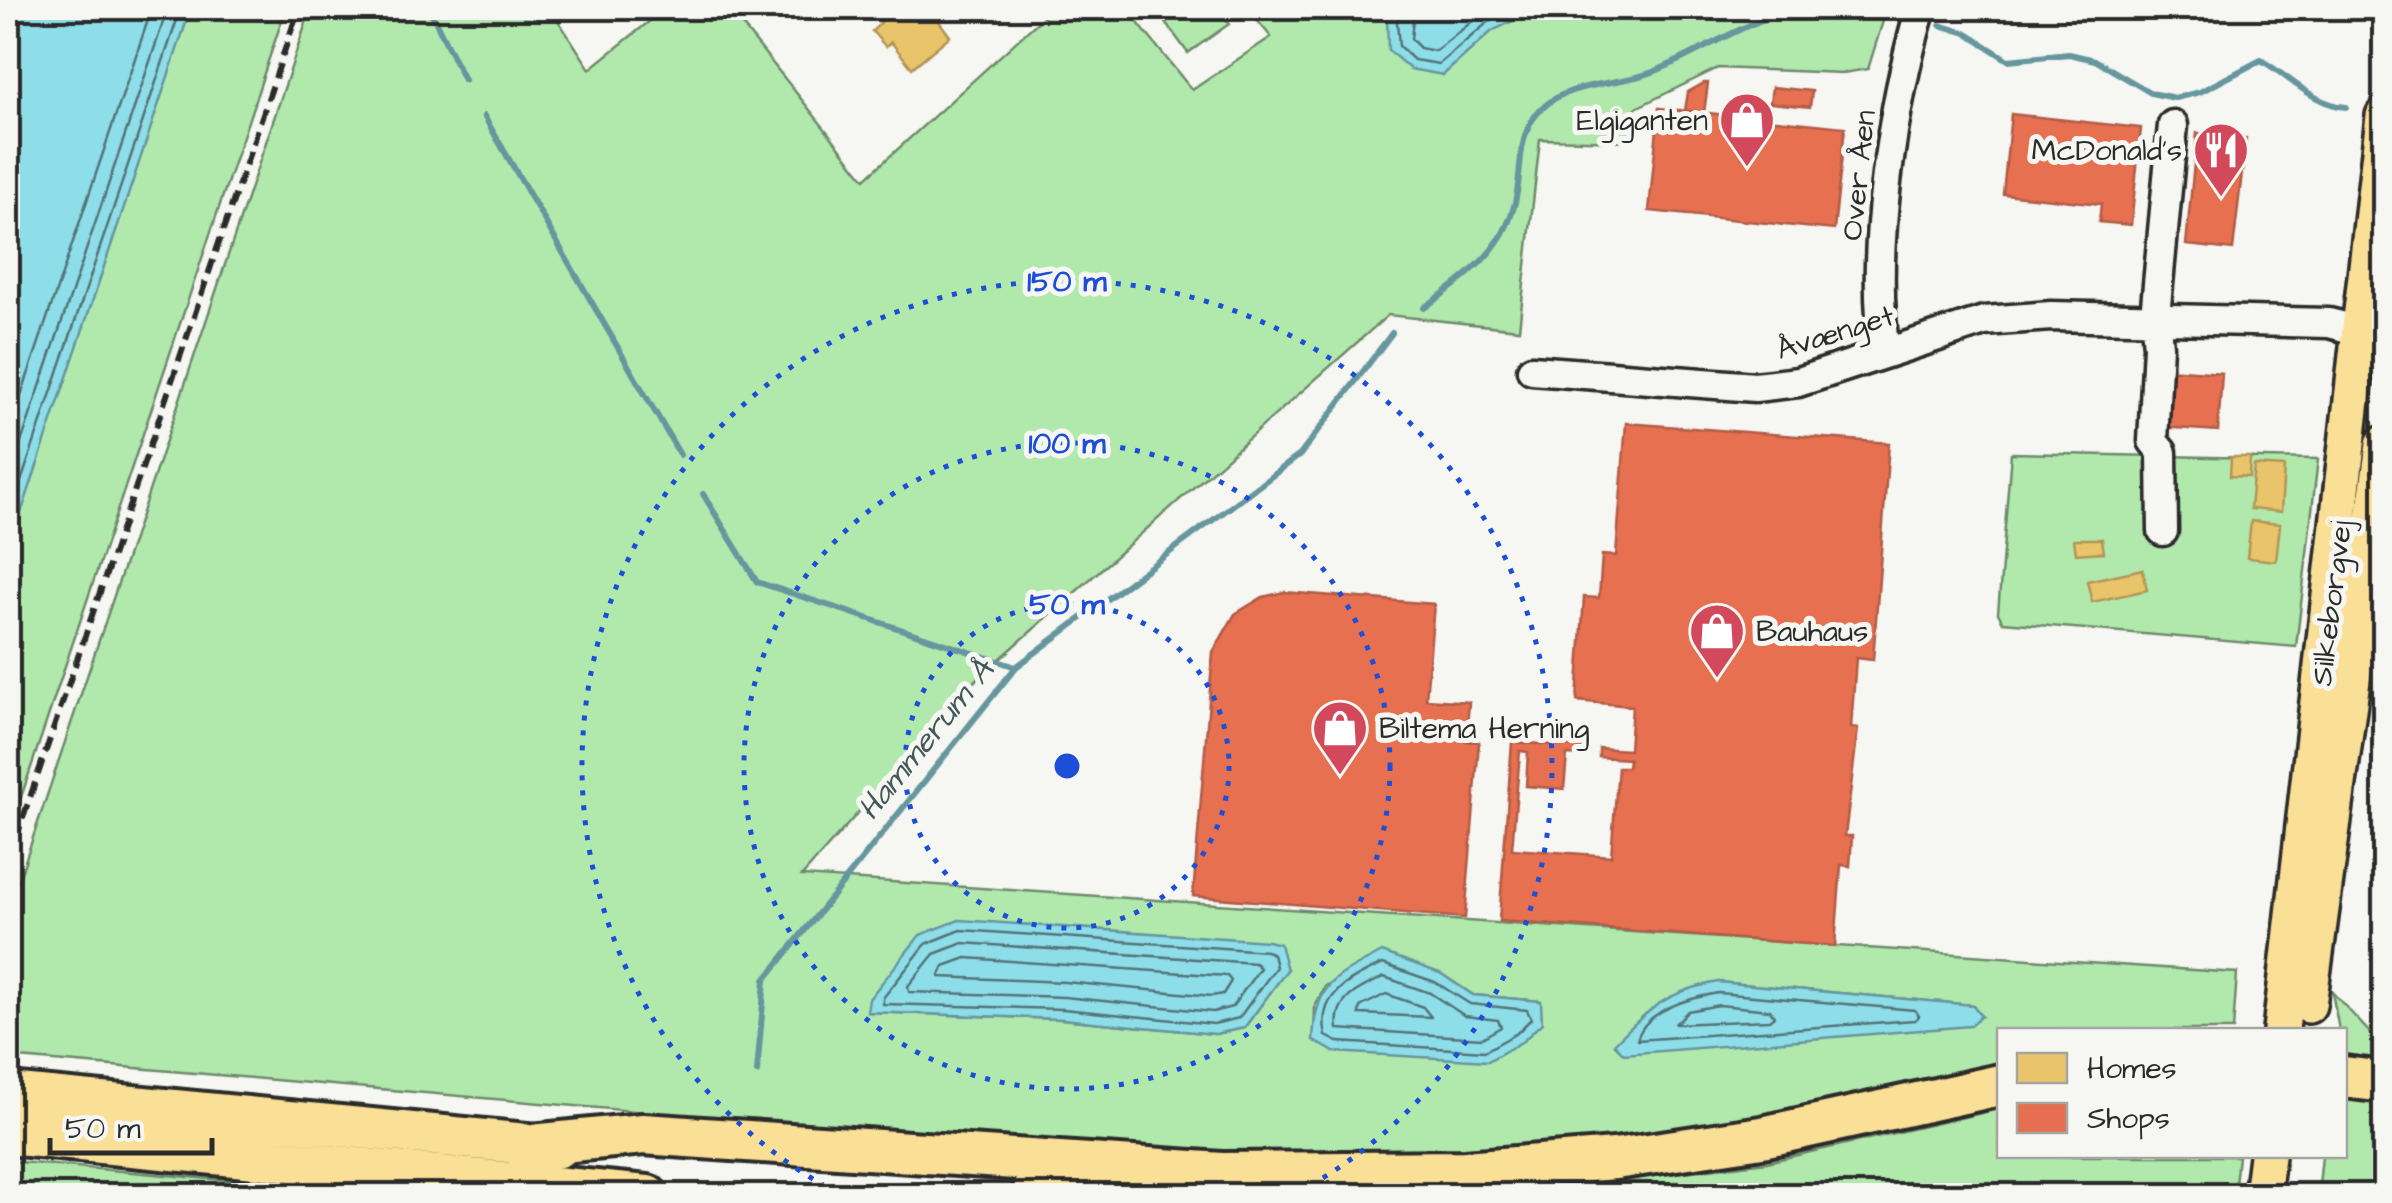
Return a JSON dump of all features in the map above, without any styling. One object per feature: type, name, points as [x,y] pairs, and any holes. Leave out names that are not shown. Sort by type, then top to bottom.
[{"type":"highway","points":[[2347,1077],[2384,1082]]},
{"type":"highway","points":[[532,1145],[643,1134],[1222,1173],[1465,1170],[1615,1159],[1762,1137],[1997,1086]]},
{"type":"highway","points":[[8,1094],[532,1145],[1130,1196]]},
{"type":"highway","points":[[8,1134],[647,1196]]},
{"type":"main road","name":"Silkeborgvej","points":[[2281,1028],[2373,334],[2384,116]]},
{"type":"main road","name":"Silkeborgvej","points":[[2305,1028],[2384,444]]},
{"type":"main road","points":[[2262,1196],[2267,1158]]},
{"type":"main road","points":[[2286,1196],[2291,1158]]},
{"type":"street","name":"Over Åen","points":[[1885,351],[1880,280],[1894,124],[1921,8]]},
{"type":"street","points":[[2164,531],[2162,452],[2153,440],[2158,346],[2155,316],[2173,125]]},
{"type":"street","name":"Åvænget","points":[[1532,370],[1746,388],[1798,382],[1984,321],[2155,316],[2329,323],[2373,334]]},
{"type":"green space","points":[[8,8],[286,8],[8,836]]},
{"type":"green space","points":[[311,8],[550,8],[590,69],[666,8],[741,8],[734,15],[865,179],[1053,8],[1126,8],[1192,90],[1271,37],[1247,8],[1395,8],[1387,17],[1443,75],[1492,31],[1539,8],[1887,8],[1868,69],[1843,73],[1718,68],[1636,108],[1631,141],[1540,139],[1519,329],[1388,315],[974,682],[802,876],[2237,973],[2233,1028],[1997,1028],[1997,1069],[1750,1122],[1457,1156],[1251,1156],[773,1123],[8,1057],[8,912]],"holes":[[[1287,970],[1244,1028],[1215,1034],[1062,1019],[867,1012]],[[1440,973],[1473,995],[1540,1001],[1314,1040],[1315,1006],[1326,985]],[[1718,982],[1973,1005],[1981,1016]]]},
{"type":"green space","points":[[1155,8],[1217,8],[1229,24],[1188,53]]},
{"type":"green space","points":[[2011,453],[2318,459],[2296,647],[2003,622],[1998,613]]},
{"type":"green space","points":[[2332,992],[2372,1035],[2384,1036],[2384,1068],[2347,1063],[2347,1028],[2339,1028]]},
{"type":"green space","points":[[2347,1094],[2384,1098],[2384,1195],[2318,1196],[2322,1158],[2347,1158]]},
{"type":"green space","points":[[1997,1109],[1997,1158],[2238,1158],[2234,1195],[1494,1195],[1767,1162]]},
{"type":"green space","points":[[8,1161],[393,1195],[8,1195]]},
{"type":"water","points":[[8,8],[191,8],[8,552]]},
{"type":"water","points":[[1395,8],[1539,8],[1492,31],[1443,75],[1410,69],[1388,50],[1387,16]]},
{"type":"water","points":[[959,920],[1268,941],[1280,944],[1287,970],[1244,1028],[1215,1034],[1062,1019],[867,1012],[869,999],[920,935]]},
{"type":"water","points":[[1382,952],[1440,973],[1473,995],[1541,1001],[1542,1023],[1523,1041],[1488,1061],[1334,1052],[1313,1040],[1323,994],[1340,976]]},
{"type":"water","points":[[1718,982],[1973,1005],[1981,1016],[1970,1026],[1624,1054],[1614,1044],[1660,1003],[1686,990]]},
{"type":"building: Homes","points":[[868,8],[929,8],[950,36],[912,68],[891,42],[886,47],[872,31],[881,23]]},
{"type":"building: Homes","points":[[2231,457],[2250,457],[2249,477],[2230,476]]},
{"type":"building: Homes","points":[[2254,465],[2284,467],[2281,512],[2250,509]]},
{"type":"building: Homes","points":[[2251,521],[2280,524],[2276,561],[2247,558]]},
{"type":"building: Homes","points":[[2074,539],[2102,539],[2104,552],[2076,554]]},
{"type":"building: Homes","points":[[2143,569],[2147,590],[2092,602],[2087,581]]},
{"type":"building: Shops","points":[[1708,83],[1704,113],[1685,111],[1688,92]]},
{"type":"building: Shops","points":[[1772,87],[1812,91],[1810,107],[1770,103]]},
{"type":"building: Shops","name":"Elgiganten","points":[[1659,108],[1845,127],[1834,230],[1649,211]]},
{"type":"building: Shops","points":[[2011,114],[2141,128],[2131,225],[2099,222],[2101,204],[2003,194]]},
{"type":"building: Shops","points":[[2197,133],[2246,138],[2233,250],[2186,245]]},
{"type":"building: Shops","points":[[2166,369],[2222,373],[2218,431],[2161,427]]},
{"type":"building: Shops","name":"Bauhaus","points":[[1626,423],[1889,443],[1873,660],[1856,658],[1851,728],[1858,728],[1845,836],[1852,836],[1850,866],[1841,865],[1835,946],[1499,921],[1512,742],[1585,747],[1584,756],[1567,755],[1564,789],[1526,786],[1528,752],[1520,751],[1512,849],[1611,856],[1618,767],[1628,767],[1629,759],[1599,757],[1599,748],[1629,750],[1632,706],[1577,701],[1584,597],[1599,598],[1602,555],[1616,556]]},
{"type":"building: Shops","name":"Biltema Herning","points":[[1284,592],[1434,604],[1426,699],[1469,702],[1466,741],[1479,742],[1465,918],[1193,896],[1213,652],[1235,614],[1263,597]]},
{"type":"building: Shops","points":[[2384,907],[2384,1004],[2374,1003]]},
{"type":"waterway","points":[[429,8],[464,80]]},
{"type":"waterway","name":"Hammerum Å","points":[[1424,308],[1484,259],[1505,229],[1517,192],[1526,132],[1549,103],[1574,90],[1653,72],[1744,28],[1801,8]]},
{"type":"waterway","name":"Hammerum Å","points":[[1875,8],[1893,11]]},
{"type":"waterway","name":"Hammerum Å","points":[[1940,25],[1966,33],[2008,60],[2069,54],[2095,60],[2151,93],[2175,98],[2200,92],[2261,60],[2312,95],[2346,107]]},
{"type":"waterway","points":[[484,116],[680,455]]},
{"type":"waterway","name":"Hammerum Å","points":[[757,1072],[765,980],[1016,667],[1300,455],[1392,333]]},
{"type":"waterway","points":[[703,494],[757,582],[1016,667]]},
{"type":"railway","points":[[8,862],[299,8]]},
{"type":"place","name":"Elgiganten","points":[[1747,169]]},
{"type":"place","name":"McDonald's","points":[[2221,199]]},
{"type":"place","name":"Bauhaus","points":[[1717,680]]},
{"type":"place","name":"Biltema Herning","points":[[1340,777]]}]
